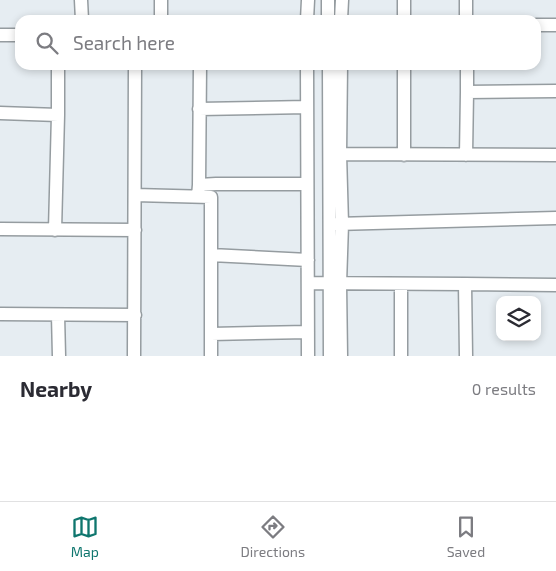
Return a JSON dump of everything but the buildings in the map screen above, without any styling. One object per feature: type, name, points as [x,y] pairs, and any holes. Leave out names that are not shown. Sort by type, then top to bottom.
[{"type":"street","points":[[81,0],[82,15]]},
{"type":"street","points":[[161,0],[161,15]]},
{"type":"street","points":[[308,0],[308,15]]},
{"type":"street","points":[[328,0],[328,15]]},
{"type":"street","points":[[341,15],[342,0]]},
{"type":"street","points":[[404,0],[404,15]]},
{"type":"street","points":[[466,0],[466,15]]},
{"type":"street","points":[[541,25],[556,25]]},
{"type":"street","points":[[0,34],[15,35]]},
{"type":"street","points":[[55,230],[58,70]]},
{"type":"street","points":[[134,356],[135,70]]},
{"type":"street","points":[[198,191],[200,70]]},
{"type":"street","points":[[307,70],[308,356]]},
{"type":"street","points":[[329,70],[335,154],[336,224],[335,284],[330,356]]},
{"type":"street","points":[[336,224],[329,178],[335,154],[341,70]]},
{"type":"street","points":[[404,70],[404,154]]},
{"type":"street","points":[[466,155],[467,70]]},
{"type":"street","points":[[467,92],[556,91]]},
{"type":"street","points":[[199,109],[307,107]]},
{"type":"street","points":[[0,114],[58,114]]},
{"type":"street","points":[[335,154],[556,155]]},
{"type":"street","points":[[135,195],[198,191],[216,184],[307,182],[329,178]]},
{"type":"street","points":[[198,191],[211,198],[211,356]]},
{"type":"street","points":[[336,224],[556,218]]},
{"type":"street","points":[[0,229],[135,230]]},
{"type":"street","points":[[211,255],[308,260]]},
{"type":"street","points":[[308,283],[556,285]]},
{"type":"street","points":[[335,284],[341,356]]},
{"type":"street","points":[[401,284],[401,356]]},
{"type":"street","points":[[465,284],[466,356]]},
{"type":"street","points":[[0,314],[135,315]]},
{"type":"street","points":[[58,315],[58,356]]},
{"type":"street","points":[[211,334],[308,332]]}]
